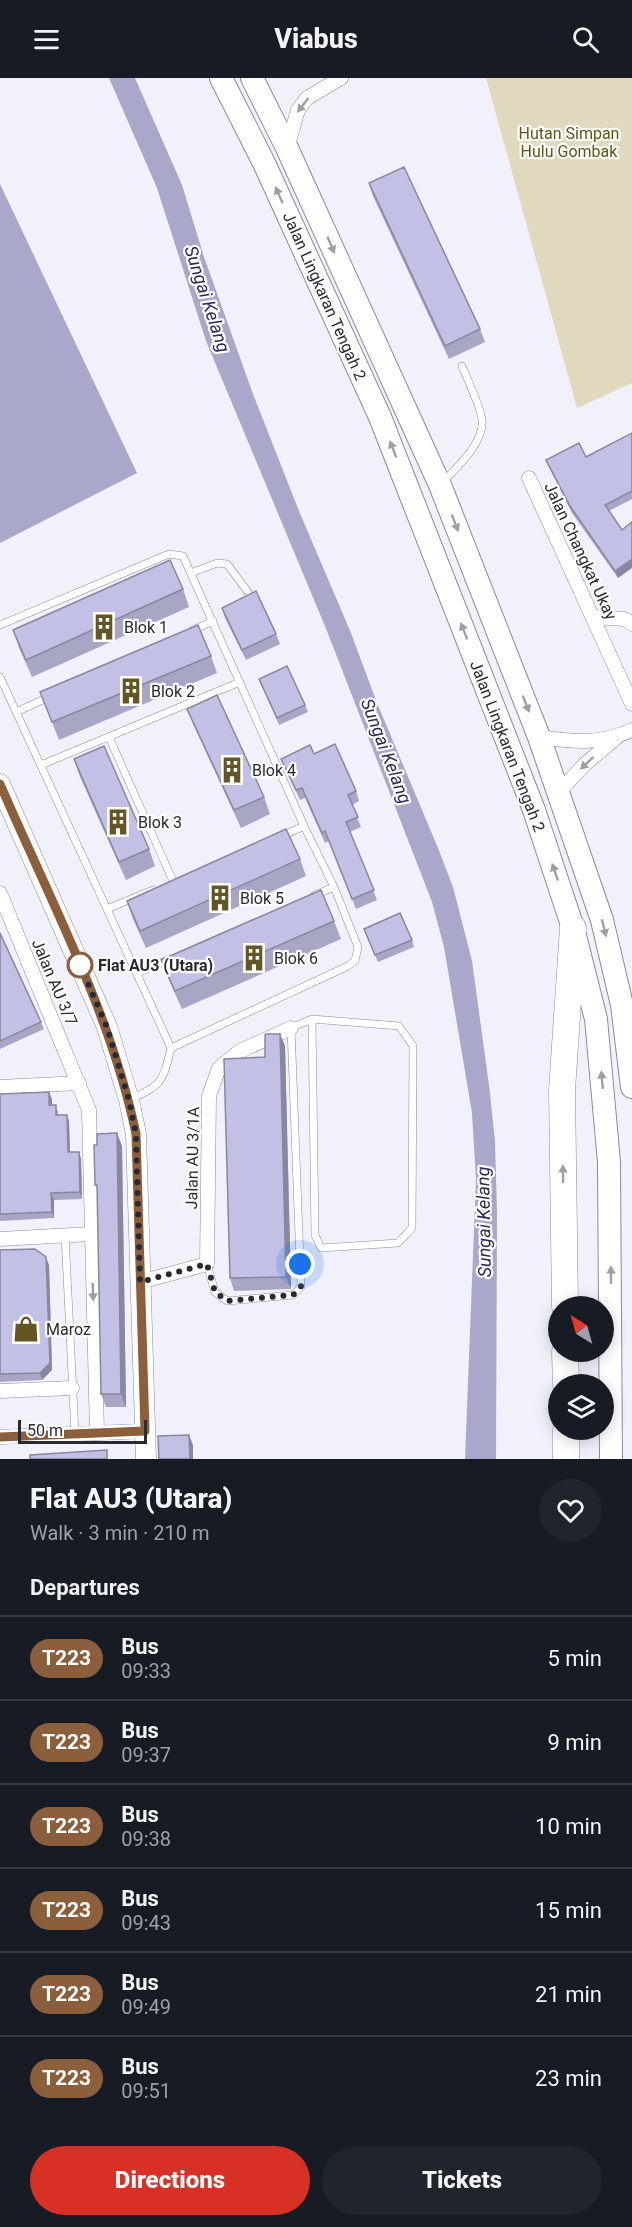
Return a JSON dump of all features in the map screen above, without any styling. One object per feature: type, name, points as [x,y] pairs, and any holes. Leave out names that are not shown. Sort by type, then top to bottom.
[{"type":"highway","name":"Jalan Lingkaran Tengah 2","points":[[220,78],[264,163],[380,417],[534,810],[573,928],[596,1019],[609,1162],[611,1459]]},
{"type":"highway","name":"Jalan Lingkaran Tengah 2","points":[[252,78],[287,148],[440,485],[539,737],[602,920],[622,1005],[632,1087]]},
{"type":"highway","points":[[565,1296],[562,1090],[573,928]]},
{"type":"highway","points":[[566,1440],[566,1459]]},
{"type":"main road","points":[[0,784],[107,1027],[129,1100],[136,1134],[146,1459]]},
{"type":"street","points":[[287,148],[298,110],[307,98],[341,78]]},
{"type":"street","name":"Jalan Changkat Ukay","points":[[530,478],[632,704]]},
{"type":"street","points":[[594,617],[625,619],[632,624]]},
{"type":"street","points":[[539,737],[578,743],[618,736],[632,730]]},
{"type":"street","points":[[558,793],[585,764],[618,736]]},
{"type":"street","name":"Jalan AU 3/7","points":[[0,893],[89,1110],[97,1433]]},
{"type":"street","name":"Jalan AU 3/1A","points":[[207,1264],[209,1096],[219,1068],[240,1052],[291,1028]]},
{"type":"street","points":[[0,1087],[79,1083]]},
{"type":"street","points":[[0,1239],[91,1234]]},
{"type":"street","points":[[140,1282],[207,1264]]},
{"type":"street","points":[[0,1392],[72,1388]]},
{"type":"street","points":[[0,1437],[145,1431]]},
{"type":"lane","points":[[440,485],[468,455],[480,432],[482,419],[462,366]]},
{"type":"lane","points":[[0,626],[169,554],[183,556],[304,826],[334,887],[358,947],[355,961],[346,968],[171,1048]]},
{"type":"lane","points":[[191,573],[217,563],[227,564],[248,592]]},
{"type":"lane","points":[[182,635],[213,621]]},
{"type":"lane","points":[[0,677],[171,1048],[164,1076],[152,1090],[129,1100]]},
{"type":"lane","points":[[41,765],[240,682]]},
{"type":"lane","points":[[16,712],[57,693]]},
{"type":"lane","points":[[109,737],[173,881]]},
{"type":"lane","points":[[272,840],[304,826]]},
{"type":"lane","points":[[107,909],[184,876]]},
{"type":"lane","points":[[312,896],[334,887]]},
{"type":"lane","points":[[137,973],[181,954]]},
{"type":"lane","points":[[207,1264],[215,1292],[227,1301],[293,1295],[301,1287],[291,1028],[312,1019],[399,1026],[413,1046],[412,1228],[398,1244],[321,1248],[315,1235],[312,1019]]},
{"type":"lane","points":[[65,1235],[75,1434]]},
{"type":"green space","name":"Hutan Simpan Hulu Gombak","points":[[486,78],[632,78],[632,383],[577,408]]},
{"type":"water","name":"Sungai Kelang","points":[[109,78],[135,78],[182,185],[204,257],[253,394],[453,887],[472,961],[495,1141],[496,1459],[465,1459],[476,1179],[472,1113],[444,947],[432,902],[327,631],[206,341],[157,188]]},
{"type":"water","points":[[0,184],[137,473],[0,543]]},
{"type":"building","points":[[404,167],[480,329],[445,346],[369,183]]},
{"type":"building","points":[[632,433],[632,491],[605,505],[622,530],[632,522],[632,559],[615,571],[570,506],[546,460],[579,443],[586,457]]},
{"type":"building","points":[[170,560],[183,589],[26,660],[13,630]]},
{"type":"building","points":[[256,591],[276,634],[242,650],[222,608]]},
{"type":"building","points":[[198,625],[211,656],[52,722],[40,692]]},
{"type":"building","points":[[287,666],[305,705],[277,718],[259,679]]},
{"type":"building","name":"Blok 4","points":[[217,695],[264,797],[234,810],[187,709]]},
{"type":"building","points":[[335,744],[356,791],[348,795],[358,817],[346,822],[374,890],[352,899],[325,831],[322,833],[302,788],[296,790],[281,759],[310,745],[314,754]]},
{"type":"building","name":"Blok 3","points":[[104,746],[149,849],[119,862],[74,759]]},
{"type":"building","points":[[286,829],[300,859],[140,931],[127,901]]},
{"type":"building","points":[[321,890],[334,921],[175,991],[161,960]]},
{"type":"building","points":[[400,913],[412,940],[375,955],[364,929]]},
{"type":"building","points":[[0,933],[41,1022],[0,1041]]},
{"type":"building","points":[[266,1034],[280,1034],[286,1277],[230,1278],[224,1059],[265,1057]]},
{"type":"building","points":[[49,1092],[49,1105],[56,1105],[56,1115],[67,1115],[68,1152],[79,1152],[80,1192],[51,1193],[52,1212],[0,1214],[0,1094]]},
{"type":"building","points":[[117,1133],[121,1394],[101,1394],[97,1185],[95,1185],[94,1145],[97,1145],[97,1134]]},
{"type":"building","points":[[35,1249],[46,1257],[50,1363],[40,1373],[0,1374],[0,1250]]},
{"type":"building","points":[[189,1435],[190,1459],[159,1459],[158,1436]]},
{"type":"building","points":[[107,1450],[107,1459],[30,1459],[30,1455]]},
{"type":"bus line","name":"T223","points":[[0,784],[107,1027],[129,1100],[136,1134],[145,1431],[0,1437]]},
{"type":"place","name":"Blok 1","points":[[104,627]]},
{"type":"place","name":"Blok 2","points":[[131,691]]},
{"type":"place","name":"Blok 4","points":[[232,770]]},
{"type":"place","name":"Blok 3","points":[[118,822]]},
{"type":"place","name":"Blok 5","points":[[220,898]]},
{"type":"place","name":"Blok 6","points":[[254,958]]},
{"type":"place","name":"Flat AU3 (Utara)","points":[[80,965]]},
{"type":"place","name":"Maroz","points":[[26,1329]]},
{"type":"route","points":[[80,965],[107,1027],[129,1100],[136,1134],[140,1282],[207,1264],[215,1292],[227,1301],[293,1295],[301,1287],[300,1264]]}]
